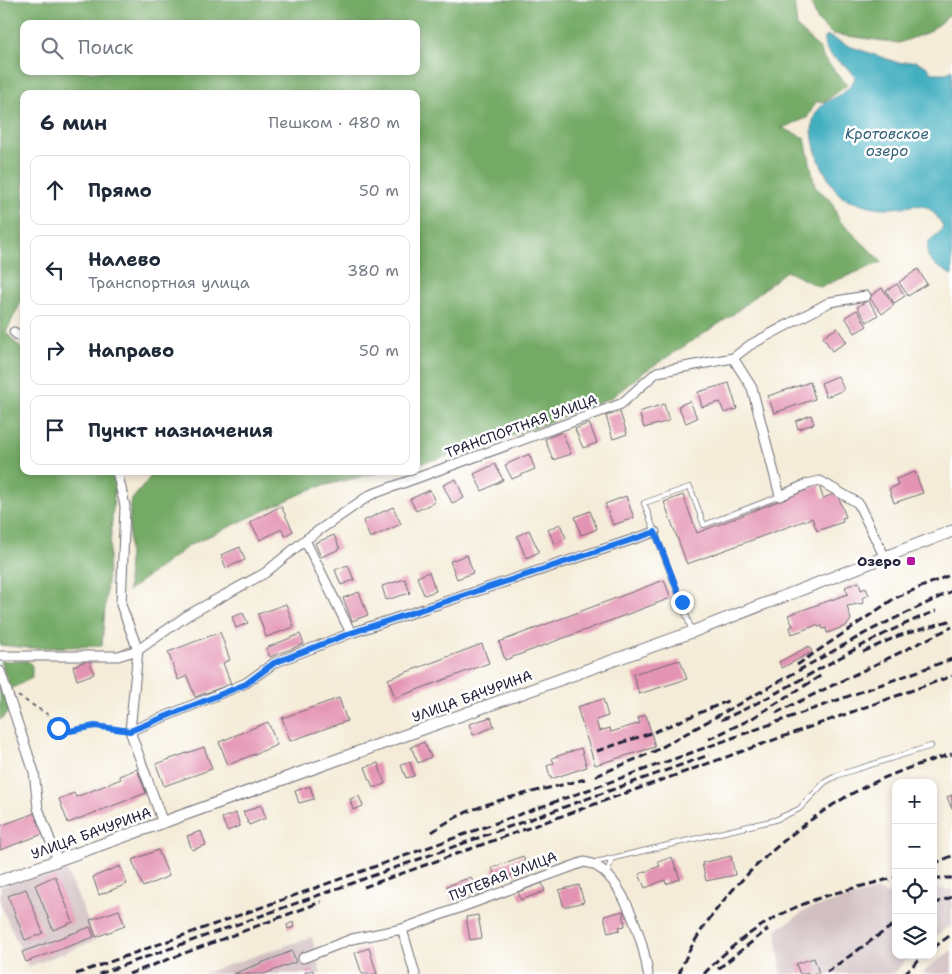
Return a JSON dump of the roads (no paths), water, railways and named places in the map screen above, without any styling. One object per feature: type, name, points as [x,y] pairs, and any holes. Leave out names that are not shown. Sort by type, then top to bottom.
[{"type":"street","name":"ТРАНСПОРТНАЯ УЛИЦА","points":[[0,656],[118,656],[138,650],[188,615],[264,573],[305,540],[370,496],[621,404],[657,372],[733,358],[750,345],[830,302],[866,296]]},
{"type":"street","points":[[14,332],[20,337]]},
{"type":"street","points":[[733,358],[752,388],[780,496],[807,484],[820,481],[858,503],[884,556]]},
{"type":"street","points":[[118,475],[125,506],[120,605],[138,650],[130,731],[163,823]]},
{"type":"street","name":"УЛИЦА БАЧУРИНА","points":[[0,881],[692,632],[952,531]]},
{"type":"street","points":[[130,731],[246,684],[274,663],[351,633],[655,532]]},
{"type":"street","points":[[305,540],[351,633]]},
{"type":"street","points":[[0,671],[34,772],[38,808],[58,861]]},
{"type":"street","points":[[592,863],[607,874],[633,917],[648,974]]},
{"type":"street","name":"ПУТЕВАЯ УЛИЦА","points":[[303,958],[352,939],[402,929],[576,864],[592,863]]},
{"type":"street","points":[[402,929],[416,974]]},
{"type":"lane","points":[[692,632],[644,504],[690,487],[704,525],[780,496]]},
{"type":"lane","points":[[592,863],[776,820],[799,809],[825,782],[838,775],[931,746]]},
{"type":"lane","points":[[607,874],[608,864],[612,858]]},
{"type":"water","name":"Кротовское озеро","points":[[828,36],[849,46],[899,63],[915,61],[926,66],[932,73],[947,73],[952,69],[952,276],[933,263],[928,255],[929,241],[941,231],[943,226],[931,211],[921,206],[879,208],[847,199],[842,197],[835,189],[822,168],[814,143],[813,119],[823,105],[847,90],[855,78],[848,68],[828,52],[824,39]]},
{"type":"railway","points":[[797,665],[895,598],[952,574]]},
{"type":"railway","points":[[596,776],[655,751],[869,631],[952,591]]},
{"type":"railway","points":[[721,720],[775,694],[881,636],[936,611]]},
{"type":"railway","points":[[863,652],[898,636],[952,620]]},
{"type":"railway","points":[[776,713],[952,627]]},
{"type":"railway","points":[[76,974],[952,659]]},
{"type":"railway","points":[[709,739],[751,719],[822,675]]},
{"type":"railway","points":[[364,887],[952,676]]},
{"type":"railway","points":[[597,751],[654,732],[730,700]]},
{"type":"railway","points":[[679,974],[691,947],[728,895],[751,870],[802,826],[828,808],[877,781],[952,754]]},
{"type":"railway","points":[[99,974],[709,755]]},
{"type":"railway","points":[[432,832],[450,821],[486,805],[585,779]]},
{"type":"railway","points":[[937,862],[952,856]]},
{"type":"railway","points":[[704,974],[741,940],[783,913],[824,896],[892,878]]},
{"type":"railway","points":[[937,878],[952,878]]},
{"type":"railway","points":[[937,903],[952,897]]},
{"type":"railway","points":[[129,974],[321,902]]},
{"type":"railway","points":[[827,972],[892,926]]},
{"type":"railway","points":[[718,969],[768,929]]},
{"type":"railway","points":[[937,945],[952,934]]},
{"type":"railway","points":[[904,974],[920,959]]},
{"type":"place","name":"Озеро","points":[[911,561]]}]
